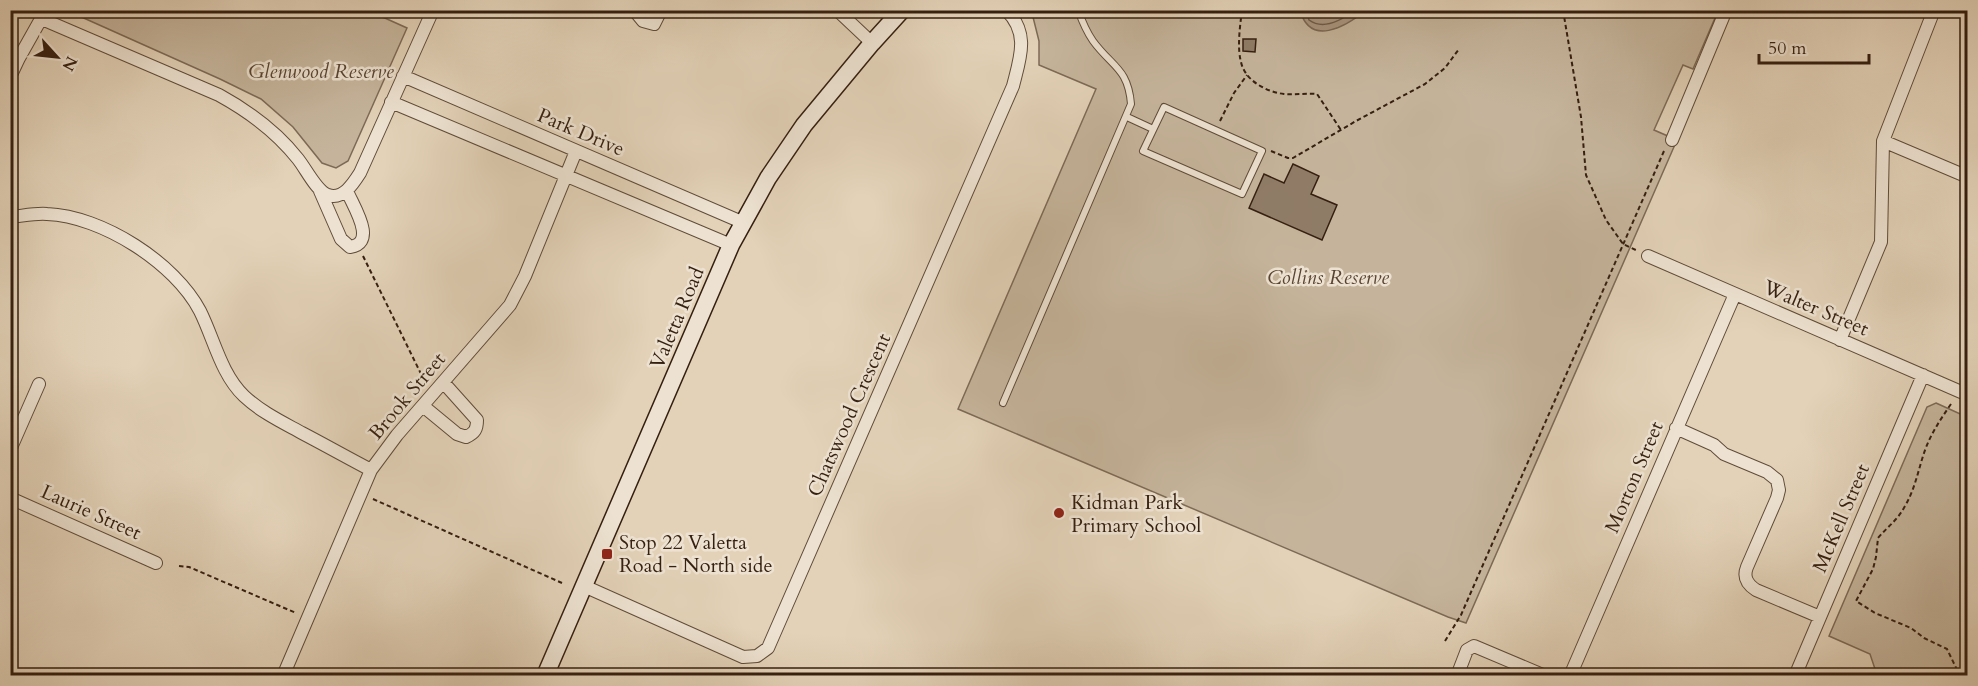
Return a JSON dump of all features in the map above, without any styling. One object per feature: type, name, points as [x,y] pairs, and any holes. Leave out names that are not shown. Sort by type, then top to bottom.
[{"type":"street","points":[[320,191],[327,195],[337,196],[347,191],[360,173],[433,10]]},
{"type":"street","points":[[634,10],[643,21],[654,24],[661,10]]},
{"type":"street","points":[[837,10],[872,43]]},
{"type":"street","name":"Valetta Road","points":[[544,675],[731,246],[768,178],[804,125],[902,10]]},
{"type":"street","name":"Chatswood Crescent","points":[[584,586],[743,657],[757,656],[768,648],[1013,86],[1022,48],[1016,20],[1006,10]]},
{"type":"street","points":[[1672,140],[1726,10]]},
{"type":"street","points":[[1840,339],[1881,242],[1883,141],[1934,10]]},
{"type":"street","points":[[10,77],[44,15],[219,95],[245,110],[276,134],[299,160],[320,191],[341,239],[350,247],[358,245],[363,239],[362,226],[347,191]]},
{"type":"street","name":"Park Drive","points":[[403,76],[744,223]]},
{"type":"street","points":[[392,102],[731,246]]},
{"type":"street","points":[[1883,141],[1968,177]]},
{"type":"street","name":"Brook Street","points":[[283,675],[371,470],[397,435],[510,304],[525,276],[576,151]]},
{"type":"street","points":[[10,217],[47,214],[75,219],[107,231],[145,251],[176,277],[199,310],[229,377],[244,396],[270,416],[371,470]]},
{"type":"street","name":"Walter Street","points":[[1648,256],[1968,395]]},
{"type":"street","name":"Morton Street","points":[[1570,675],[1735,294]]},
{"type":"street","name":"McKell Street","points":[[1795,675],[1923,375]]},
{"type":"street","points":[[423,406],[457,434],[466,437],[472,435],[477,428],[477,420],[443,382]]},
{"type":"street","points":[[10,450],[39,384]]},
{"type":"street","points":[[1676,428],[1714,445],[1724,454],[1767,472],[1777,480],[1778,494],[1747,567],[1745,578],[1756,590],[1820,617]]},
{"type":"street","name":"Laurie Street","points":[[10,498],[156,563]]},
{"type":"street","points":[[1456,675],[1467,650],[1474,646],[1545,675]]},
{"type":"lane","points":[[1003,403],[1128,117],[1131,105],[1130,87],[1122,72],[1093,40],[1083,25],[1078,10]]},
{"type":"lane","points":[[1164,107],[1262,151],[1242,194],[1143,151],[1164,107]]},
{"type":"lane","points":[[1128,117],[1153,129]]},
{"type":"path","points":[[1242,10],[1241,62],[1247,75],[1270,91],[1284,94],[1317,94],[1341,130]]},
{"type":"path","points":[[1563,10],[1581,117],[1586,175],[1606,220],[1623,244]]},
{"type":"path","points":[[1262,151],[1272,151],[1293,158],[1425,84],[1445,68],[1459,49]]},
{"type":"path","points":[[1219,123],[1234,93],[1247,75]]},
{"type":"path","points":[[1445,641],[1461,615],[1664,150],[1672,140]]},
{"type":"path","points":[[358,245],[432,396]]},
{"type":"path","points":[[1951,404],[1932,432],[1905,507],[1895,522],[1878,538],[1873,569],[1856,601],[1947,649],[1960,675]]},
{"type":"path","points":[[361,494],[562,583]]},
{"type":"path","points":[[179,566],[189,567],[308,619]]},
{"type":"path","points":[[1941,675],[1956,669]]},
{"type":"green space","name":"Glenwood Reserve","points":[[367,10],[407,28],[348,161],[336,168],[322,163],[293,127],[261,99],[68,11]]},
{"type":"green space","name":"Collins Reserve","points":[[1029,11],[1718,11],[1693,69],[1683,65],[1654,130],[1677,140],[1466,623],[958,409],[1096,89],[1039,65],[1039,41],[1032,13]]},
{"type":"green space","points":[[1936,403],[1967,417],[1967,675],[1877,675],[1870,654],[1829,636],[1927,407]]},
{"type":"water","points":[[1300,10],[1365,11],[1348,23],[1320,31],[1312,28],[1305,21]]},
{"type":"building","points":[[1243,39],[1256,39],[1255,52],[1243,51]]},
{"type":"building","points":[[1293,164],[1319,176],[1311,194],[1337,205],[1322,240],[1249,208],[1264,174],[1284,183]]},
{"type":"place","name":"Kidman Park Primary School","points":[[1059,513]]},
{"type":"place","name":"Stop 22 Valetta Road - North side","points":[[607,554]]}]
